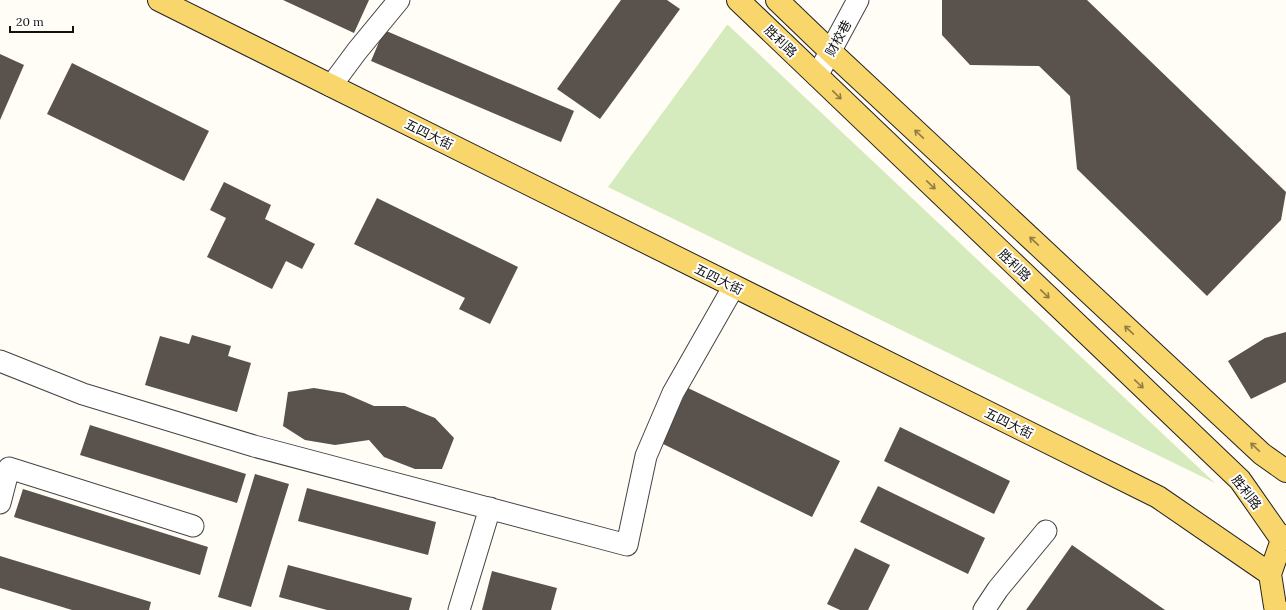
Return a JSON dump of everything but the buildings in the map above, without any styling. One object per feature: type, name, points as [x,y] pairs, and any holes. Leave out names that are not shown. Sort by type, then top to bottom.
[{"type":"main road","name":"五四大街","points":[[159,0],[1158,497],[1270,574]]},
{"type":"main road","name":"胜利路","points":[[738,0],[1240,480],[1284,538]]},
{"type":"main road","name":"胜利路","points":[[777,0],[1262,454],[1286,471]]},
{"type":"main road","points":[[1278,610],[1275,606],[1270,574],[1284,538]]},
{"type":"street","points":[[331,86],[399,0]]},
{"type":"street","name":"财校巷","points":[[817,76],[858,0]]},
{"type":"street","points":[[0,361],[84,394],[247,444],[627,545],[646,456],[673,393],[734,286]]},
{"type":"street","points":[[0,503],[9,468],[193,526]]},
{"type":"street","points":[[459,610],[490,508]]},
{"type":"street","points":[[984,610],[998,589],[1046,531]]},
{"type":"green space","points":[[728,25],[1215,483],[608,187]]}]
